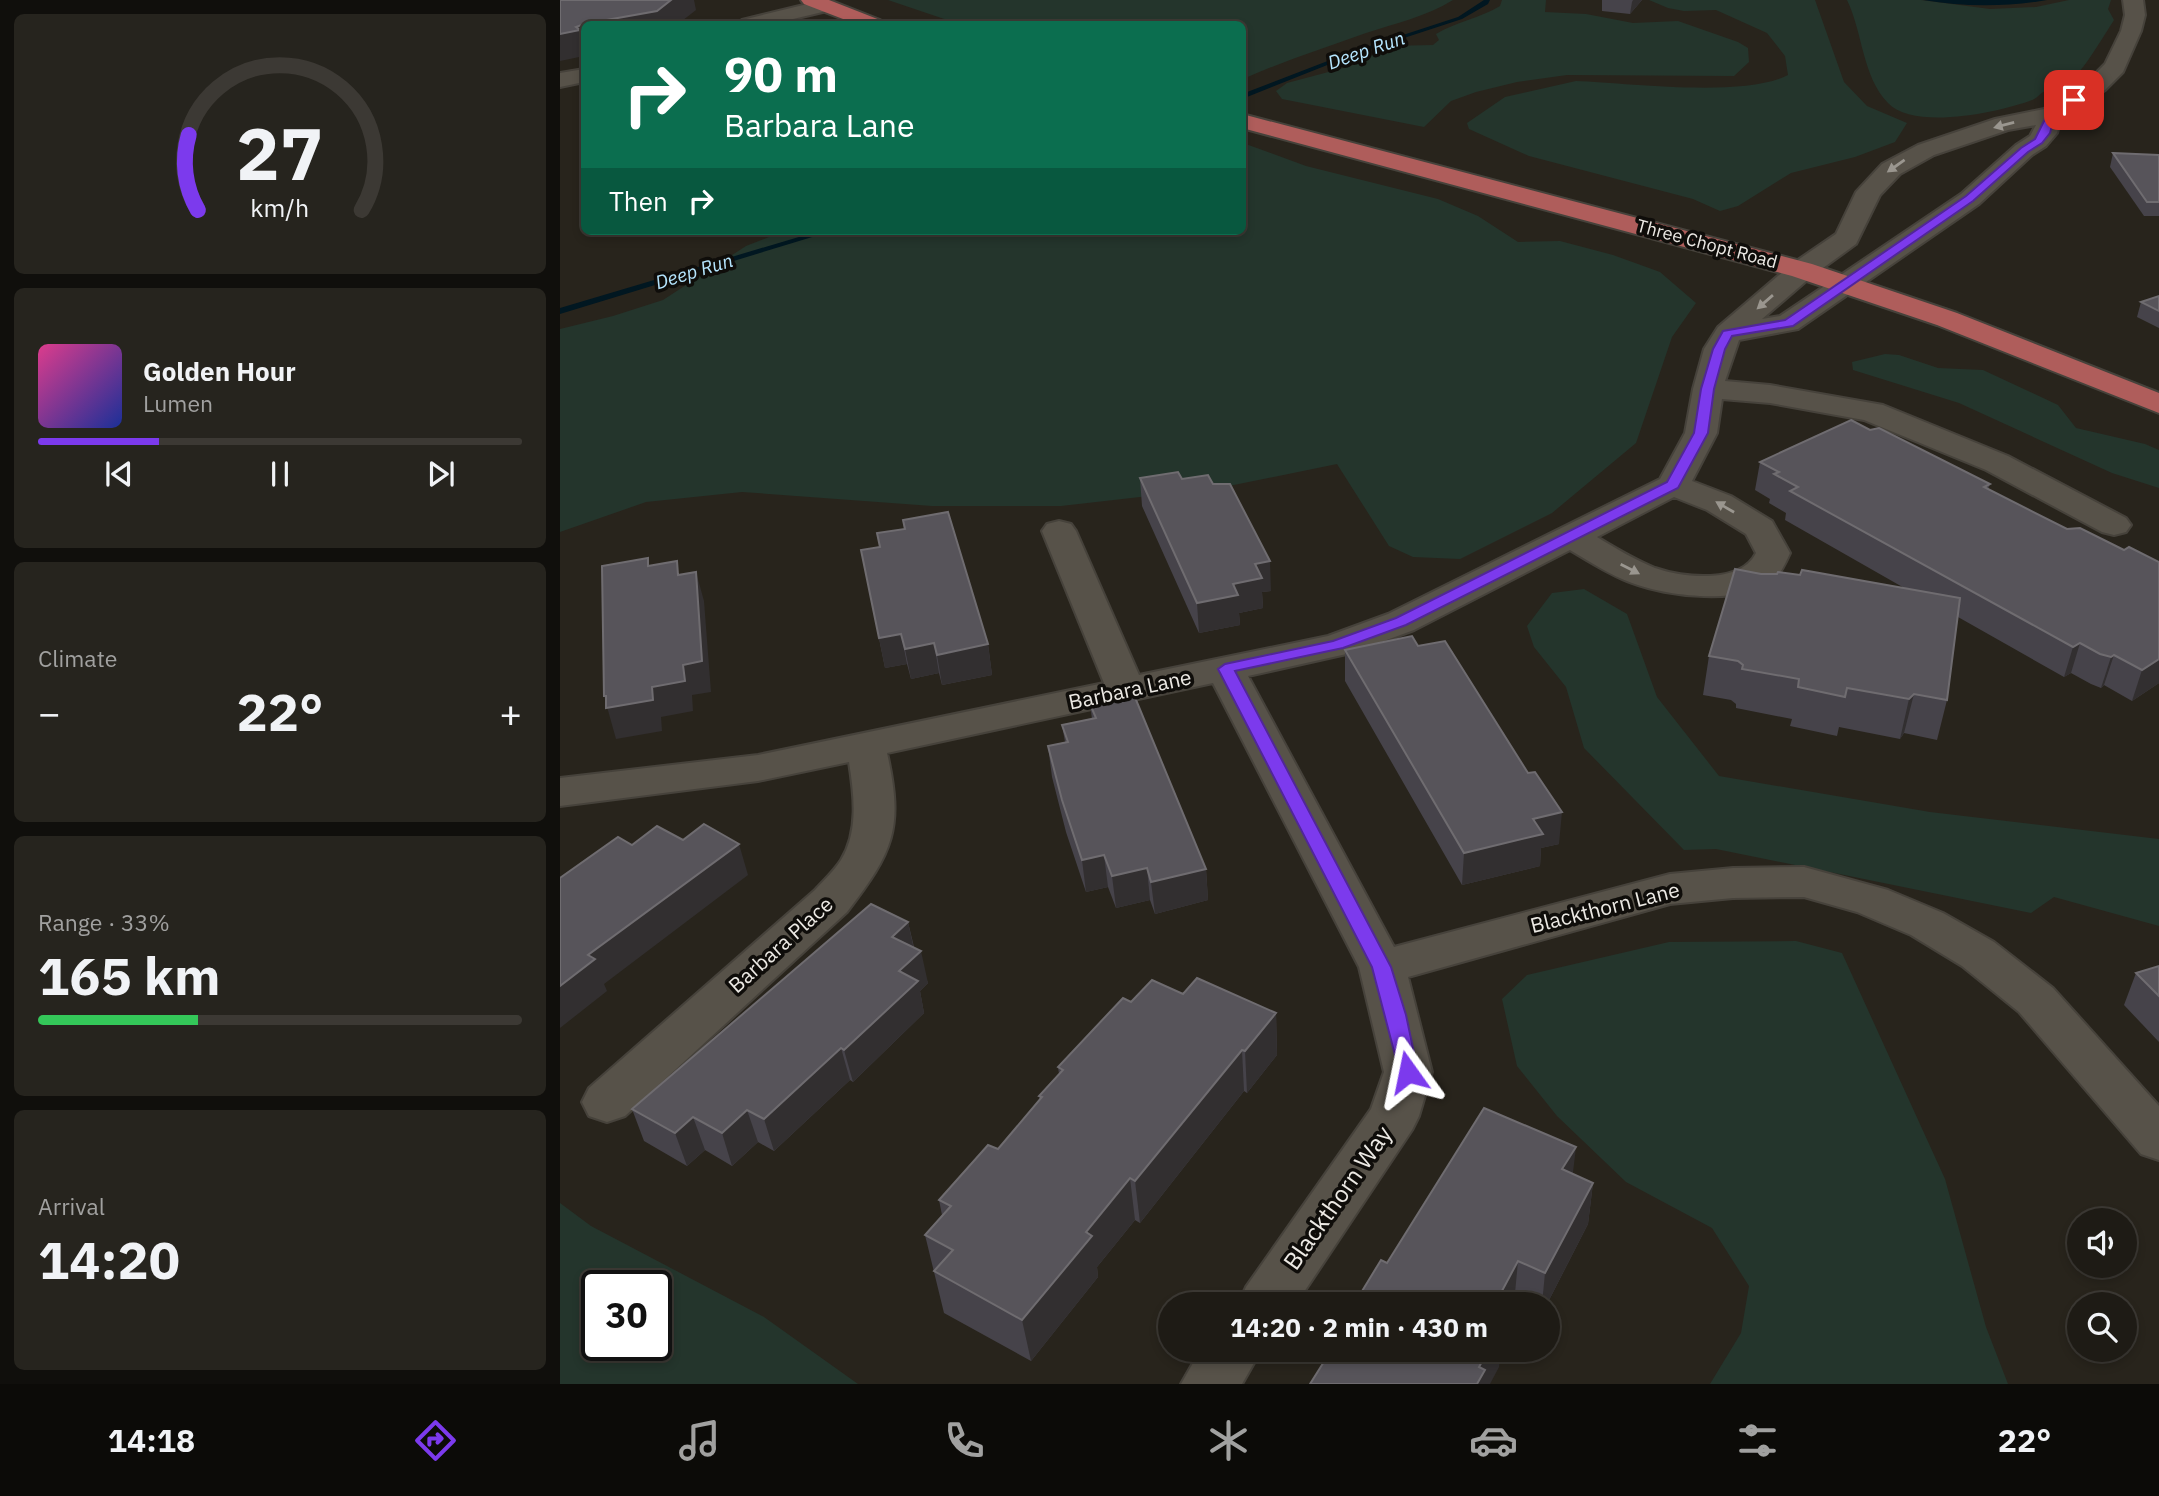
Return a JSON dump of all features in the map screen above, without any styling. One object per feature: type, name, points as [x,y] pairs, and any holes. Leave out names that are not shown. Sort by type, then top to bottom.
[{"type":"main road","points":[[817,3],[865,21]]},
{"type":"main road","name":"Three Chopt Road","points":[[1246,122],[1802,270],[2029,350],[2159,404]]},
{"type":"street","points":[[1571,536],[1644,577],[1684,583],[1735,583],[1756,576],[1767,567],[1773,554],[1760,528],[1719,503],[1673,485],[1701,433],[1708,389],[1719,349],[1728,333],[1802,270],[1847,238],[1870,192],[1891,169],[1926,150],[2003,124],[2051,115],[2097,85],[2115,66],[2131,31],[2135,15],[2133,0]]},
{"type":"street","points":[[759,21],[817,3]]},
{"type":"street","points":[[560,80],[581,76]]},
{"type":"street","points":[[1728,333],[1788,323],[1970,199],[2045,133],[2051,115]]},
{"type":"street","points":[[1959,139],[2016,158]]},
{"type":"street","points":[[1708,389],[1769,394],[1872,412],[1997,463],[2113,525]]},
{"type":"street","name":"Barbara Lane","points":[[560,792],[758,768],[1338,645],[1401,622],[1673,485]]},
{"type":"street","points":[[1059,531],[1126,690]]},
{"type":"street","name":"Blackthorn Way","points":[[1225,669],[1382,967],[1408,1072],[1394,1116],[1273,1292]]},
{"type":"street","name":"Barbara Place","points":[[607,1102],[831,901],[862,862],[874,829],[876,793],[866,747]]},
{"type":"street","name":"Blackthorn Lane","points":[[1382,967],[1670,889],[1732,883],[1804,882],[1883,905],[1927,924],[1978,954],[2036,1000],[2159,1140]]},
{"type":"street","points":[[1210,1384],[1225,1362]]},
{"type":"green space","points":[[888,0],[1453,0],[1421,15],[1246,78],[1246,21],[950,21]]},
{"type":"green space","points":[[1502,0],[1546,0],[1545,12],[1586,14],[1633,23],[1678,21],[1738,42],[1748,48],[1749,62],[1734,76],[1567,75],[1517,82],[1451,101],[1424,127],[1282,99],[1276,91],[1287,83],[1351,66],[1390,46],[1433,45],[1439,40],[1436,34],[1500,6]]},
{"type":"green space","points":[[1649,0],[1815,0],[1844,82],[1867,106],[1907,123],[1895,142],[1855,157],[1791,173],[1738,206],[1720,211],[1693,199],[1529,156],[1469,129],[1467,123],[1505,97],[1576,81],[1715,88],[1768,82],[1788,75],[1785,56],[1767,33],[1716,10],[1684,11]]},
{"type":"green space","points":[[1847,0],[1921,0],[1990,9],[2036,7],[2069,0],[2111,0],[2108,9],[2114,20],[2087,62],[2067,83],[2048,89],[2034,99],[2018,105],[1980,114],[1937,118],[1900,111],[1888,103],[1879,92],[1868,67]]},
{"type":"green space","points":[[1246,144],[1306,166],[1438,199],[1478,216],[1518,242],[1560,241],[1613,255],[1660,272],[1696,303],[1672,337],[1636,443],[1552,513],[1460,559],[1413,557],[1389,546],[1337,464],[1219,488],[1061,506],[932,506],[742,492],[646,502],[560,532],[560,329],[663,300],[746,246],[775,235],[1246,235]]},
{"type":"green space","points":[[1885,354],[1899,355],[1938,368],[1983,370],[2058,405],[2076,428],[2145,444],[2159,450],[2159,488],[2112,473],[1959,403],[1853,370],[1852,362]]},
{"type":"green space","points":[[1584,589],[1627,614],[1657,697],[1719,776],[1930,812],[2159,839],[2159,926],[2054,897],[2031,913],[1716,849],[1684,850],[1584,748],[1566,687],[1534,647],[1527,626],[1552,593]]},
{"type":"green space","points":[[1796,941],[1842,953],[1945,1179],[1986,1327],[2008,1384],[1710,1384],[1741,1333],[1749,1286],[1712,1228],[1626,1182],[1557,1116],[1517,1066],[1502,999],[1527,975],[1669,942]]},
{"type":"green space","points":[[560,1203],[591,1226],[764,1317],[858,1384],[560,1384]]},
{"type":"water","points":[[1923,0],[2047,0],[1985,5]]},
{"type":"building","points":[[560,0],[671,0],[657,11],[601,21],[581,21],[581,25],[576,27],[580,30],[560,34]]},
{"type":"building","points":[[2113,153],[2159,155],[2159,202],[2147,202]]},
{"type":"building","points":[[2159,296],[2159,311],[2141,302]]},
{"type":"building","points":[[1851,420],[1870,430],[1879,428],[1990,484],[1984,487],[2067,529],[2080,528],[2124,550],[2129,547],[2159,562],[2159,659],[2142,670],[2114,655],[2111,657],[2100,654],[2080,643],[2073,647],[1790,491],[1798,487],[1774,474],[1779,472],[1760,462]]},
{"type":"building","points":[[1178,472],[1182,479],[1208,475],[1213,484],[1230,484],[1270,561],[1255,564],[1262,578],[1233,584],[1238,595],[1197,603],[1140,478]]},
{"type":"building","points":[[948,512],[988,644],[937,655],[934,643],[905,649],[901,634],[879,638],[861,550],[880,547],[877,533],[905,529],[903,520]]},
{"type":"building","points":[[648,558],[648,566],[677,561],[678,575],[696,572],[702,661],[683,665],[685,681],[652,687],[653,700],[606,708],[602,566]]},
{"type":"building","points":[[1735,569],[1761,574],[1778,572],[1800,575],[1802,570],[1960,598],[1947,700],[1914,694],[1909,699],[1847,688],[1845,697],[1798,687],[1799,679],[1742,669],[1743,665],[1738,661],[1709,656]]},
{"type":"building","points":[[1412,636],[1418,646],[1445,641],[1528,773],[1535,772],[1562,812],[1533,819],[1543,834],[1464,853],[1345,650]]},
{"type":"building","points":[[1134,695],[1206,869],[1151,882],[1147,868],[1112,876],[1104,855],[1082,860],[1048,746],[1068,742],[1062,725],[1096,718],[1090,704]]},
{"type":"building","points":[[704,824],[739,844],[588,955],[595,959],[560,986],[560,878],[618,837],[632,845],[657,826],[683,840]]},
{"type":"building","points":[[871,904],[908,922],[892,937],[921,951],[899,971],[918,981],[764,1119],[747,1110],[722,1133],[693,1117],[675,1133],[632,1109]]},
{"type":"building","points":[[2159,966],[2159,996],[2136,973]]},
{"type":"building","points":[[1197,978],[1276,1013],[1245,1051],[1242,1050],[1135,1181],[1130,1178],[1086,1232],[1092,1236],[1022,1320],[934,1271],[953,1250],[925,1235],[951,1206],[939,1200],[988,1145],[998,1149],[1063,1070],[1058,1067],[1123,998],[1131,1002],[1152,980],[1183,994]]},
{"type":"building","points":[[1484,1108],[1576,1147],[1562,1169],[1593,1183],[1545,1273],[1518,1261],[1501,1292],[1361,1292],[1381,1260],[1387,1263]]},
{"type":"building","points":[[1324,1362],[1482,1362],[1479,1367],[1485,1370],[1477,1384],[1310,1384]]},
{"type":"waterway","name":"Deep Run","points":[[1246,95],[1353,53],[1460,18],[1487,0]]},
{"type":"waterway","name":"Deep Run","points":[[560,311],[815,235]]},
{"type":"route","points":[[1408,1072],[1382,967],[1225,669],[1338,645],[1401,622],[1673,485],[1701,433],[1708,389],[1719,349],[1728,333],[1788,323],[1970,199],[2024,150],[2038,141],[2045,133],[2051,115],[2074,100]]}]
